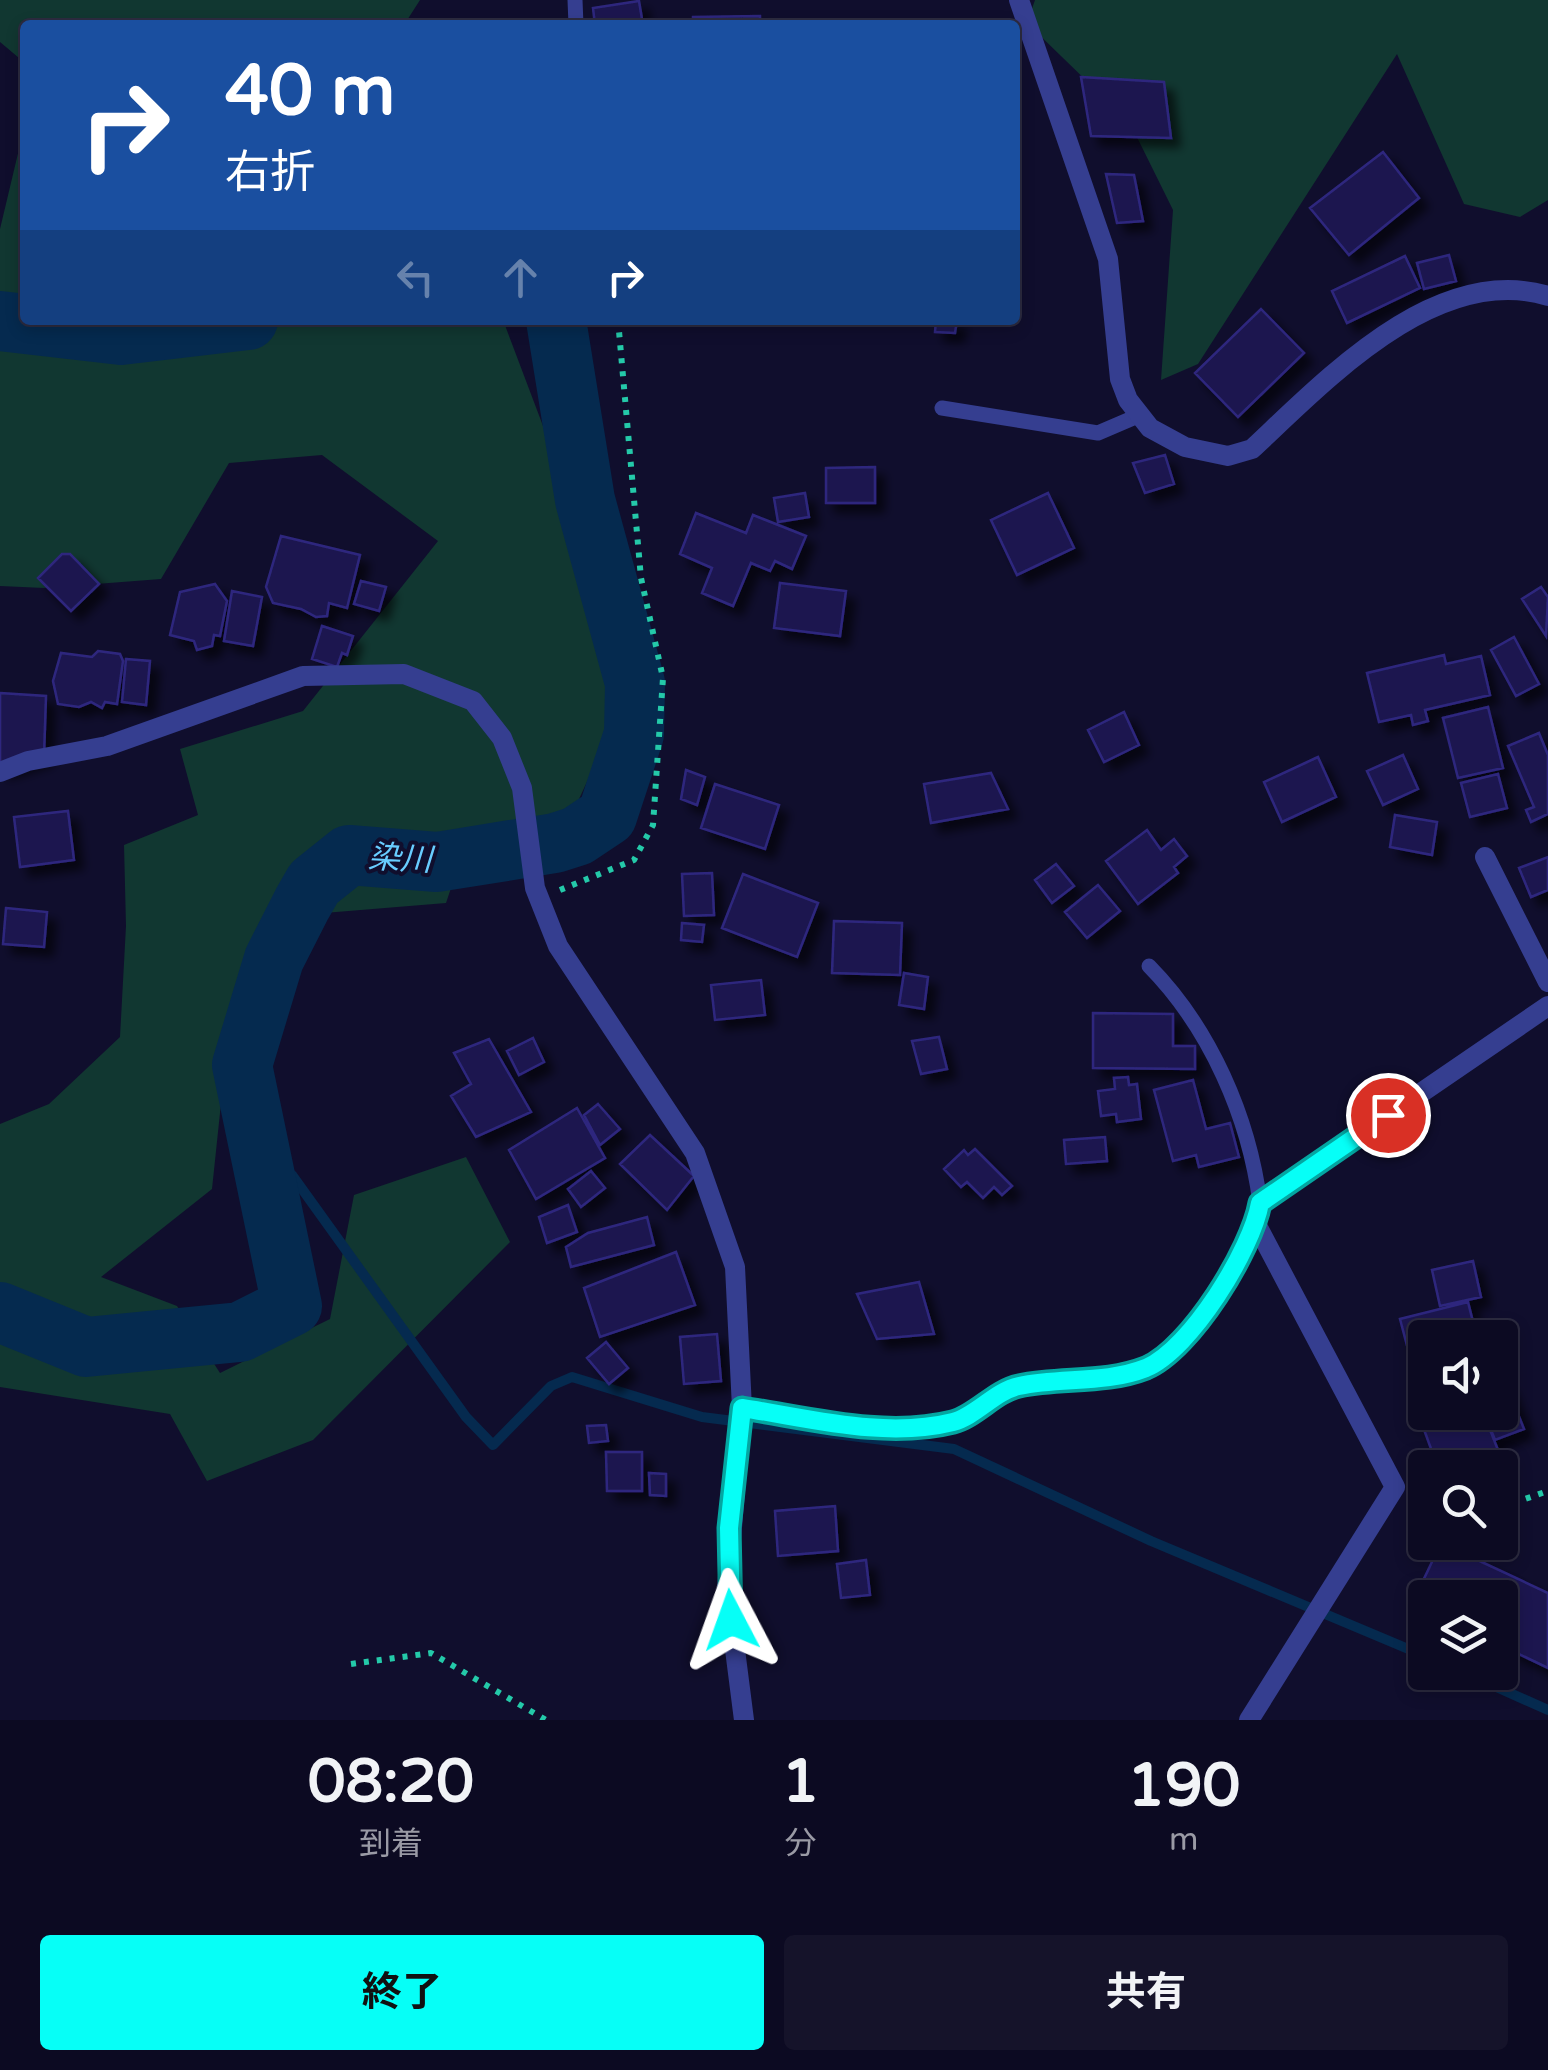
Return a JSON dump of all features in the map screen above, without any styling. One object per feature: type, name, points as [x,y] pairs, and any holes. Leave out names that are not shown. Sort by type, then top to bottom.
[{"type":"street","points":[[1019,0],[1108,258],[1120,378],[1128,400],[1150,428],[1186,447],[1228,456],[1252,449],[1365,345],[1438,306],[1484,293],[1530,291],[1548,296]]},
{"type":"street","points":[[0,772],[28,761],[108,746],[303,676],[404,674],[473,701],[502,738],[522,788],[538,893],[558,946],[695,1152],[735,1267],[742,1408],[727,1586],[744,1720]]},
{"type":"street","points":[[1485,856],[1548,982]]},
{"type":"street","points":[[1249,1720],[1395,1487],[1258,1213],[1548,1006]]},
{"type":"lane","points":[[942,408],[1098,432],[1140,415]]},
{"type":"lane","points":[[742,1408],[870,1427],[954,1422],[1016,1386],[1094,1381],[1150,1367],[1194,1328],[1258,1213],[1254,1156],[1219,1069],[1184,1002],[1149,966]]},
{"type":"path","points":[[538,893],[634,860],[653,825],[664,678],[641,578],[618,325]]},
{"type":"path","points":[[1518,1498],[1548,1491]]},
{"type":"path","points":[[351,1664],[431,1653],[546,1720]]},
{"type":"green space","points":[[0,0],[420,0],[407,20],[20,20],[20,59],[0,42]]},
{"type":"green space","points":[[1035,0],[1548,0],[1548,200],[1520,217],[1464,204],[1397,54],[1198,364],[1161,380],[1173,210],[1130,123],[1027,23]]},
{"type":"green space","points":[[20,145],[20,325],[505,325],[557,463],[612,701],[599,756],[573,812],[461,858],[446,903],[324,913],[230,1018],[212,1189],[101,1277],[177,1306],[220,1373],[330,1319],[354,1195],[466,1157],[510,1242],[313,1440],[207,1481],[170,1414],[0,1387],[0,1124],[49,1104],[120,1037],[126,926],[124,845],[198,815],[180,749],[303,711],[438,541],[322,455],[229,463],[161,579],[44,588],[0,586],[0,229]]},
{"type":"building","points":[[639,1],[642,20],[594,20],[593,8]]},
{"type":"building","points":[[760,16],[760,20],[693,20]]},
{"type":"building","points":[[1081,77],[1164,82],[1171,138],[1091,136]]},
{"type":"building","points":[[1383,152],[1419,198],[1349,255],[1310,208]]},
{"type":"building","points":[[1106,174],[1134,175],[1143,221],[1117,223]]},
{"type":"building","points":[[1449,255],[1456,281],[1424,289],[1417,263]]},
{"type":"building","points":[[1405,256],[1420,288],[1347,323],[1332,291]]},
{"type":"building","points":[[1261,309],[1304,353],[1238,417],[1195,373]]},
{"type":"building","points":[[936,325],[956,325],[955,333],[935,332]]},
{"type":"building","points":[[1165,455],[1174,484],[1145,493],[1133,463]]},
{"type":"building","points":[[875,467],[875,503],[826,503],[826,468]]},
{"type":"building","points":[[805,493],[809,517],[778,522],[774,498]]},
{"type":"building","points":[[1048,493],[1074,548],[1017,575],[991,520]]},
{"type":"building","points":[[696,513],[746,533],[753,515],[806,536],[792,569],[775,561],[770,571],[751,563],[733,606],[702,593],[712,568],[680,554]]},
{"type":"building","points":[[281,536],[360,555],[347,608],[329,603],[327,616],[316,617],[273,603],[266,587]]},
{"type":"building","points":[[62,554],[70,554],[99,584],[71,611],[38,578]]},
{"type":"building","points":[[361,581],[386,587],[379,611],[354,604]]},
{"type":"building","points":[[780,583],[846,591],[840,636],[774,628]]},
{"type":"building","points":[[215,584],[227,601],[220,636],[214,635],[212,646],[197,650],[194,641],[170,635],[180,592]]},
{"type":"building","points":[[1541,587],[1548,597],[1546,636],[1522,599]]},
{"type":"building","points":[[232,591],[262,597],[253,646],[224,641]]},
{"type":"building","points":[[322,626],[353,636],[347,655],[342,653],[337,667],[312,659]]},
{"type":"building","points":[[1514,637],[1539,684],[1516,696],[1491,650]]},
{"type":"building","points":[[98,651],[120,654],[123,661],[117,704],[105,702],[102,708],[91,702],[79,707],[58,704],[53,681],[61,653],[92,657]]},
{"type":"building","points":[[1444,655],[1446,664],[1481,656],[1490,695],[1425,710],[1428,721],[1413,725],[1411,715],[1379,722],[1367,673]]},
{"type":"building","points":[[126,659],[150,661],[146,705],[122,702]]},
{"type":"building","points":[[0,693],[46,696],[44,756],[0,770]]},
{"type":"building","points":[[1488,707],[1503,768],[1458,778],[1443,718]]},
{"type":"building","points":[[1124,712],[1139,745],[1104,762],[1088,730]]},
{"type":"building","points":[[1539,733],[1548,755],[1548,814],[1531,822],[1526,810],[1534,807],[1508,746]]},
{"type":"building","points":[[1403,755],[1418,789],[1383,805],[1367,771]]},
{"type":"building","points":[[1318,757],[1336,797],[1282,822],[1264,782]]},
{"type":"building","points":[[686,770],[705,777],[697,805],[681,799]]},
{"type":"building","points":[[991,773],[1008,809],[931,823],[924,784]]},
{"type":"building","points":[[1498,774],[1507,808],[1470,817],[1461,783]]},
{"type":"building","points":[[715,784],[779,805],[765,849],[701,828]]},
{"type":"building","points":[[68,811],[74,860],[20,867],[14,817]]},
{"type":"building","points":[[1395,815],[1437,822],[1432,855],[1390,847]]},
{"type":"building","points":[[1147,830],[1161,850],[1174,839],[1187,856],[1174,867],[1178,873],[1138,904],[1106,861]]},
{"type":"building","points":[[1548,857],[1548,890],[1531,897],[1519,868]]},
{"type":"building","points":[[1056,864],[1074,886],[1052,903],[1035,880]]},
{"type":"building","points":[[712,873],[714,915],[684,916],[682,874]]},
{"type":"building","points":[[743,874],[818,903],[797,957],[722,928]]},
{"type":"building","points":[[1098,885],[1120,911],[1087,938],[1065,912]]},
{"type":"building","points":[[6,908],[47,912],[44,947],[3,944]]},
{"type":"building","points":[[834,921],[902,923],[900,975],[832,973]]},
{"type":"building","points":[[682,923],[704,925],[702,942],[681,940]]},
{"type":"building","points":[[904,973],[928,977],[924,1009],[899,1005]]},
{"type":"building","points":[[761,980],[765,1015],[715,1020],[711,985]]},
{"type":"building","points":[[1093,1013],[1173,1014],[1173,1046],[1195,1046],[1195,1069],[1093,1068]]},
{"type":"building","points":[[939,1037],[947,1069],[921,1074],[912,1041]]},
{"type":"building","points":[[533,1038],[544,1062],[519,1075],[507,1051]]},
{"type":"building","points":[[489,1039],[531,1112],[476,1137],[451,1096],[471,1084],[454,1053]]},
{"type":"building","points":[[1128,1077],[1129,1085],[1137,1084],[1141,1119],[1117,1122],[1116,1114],[1101,1116],[1098,1091],[1115,1089],[1114,1078]]},
{"type":"building","points":[[1193,1080],[1206,1129],[1230,1123],[1239,1157],[1199,1167],[1196,1155],[1173,1161],[1154,1090]]},
{"type":"building","points":[[598,1104],[620,1129],[600,1145],[584,1115]]},
{"type":"building","points":[[577,1108],[605,1158],[536,1199],[509,1150]]},
{"type":"building","points":[[650,1135],[694,1176],[667,1210],[620,1164]]},
{"type":"building","points":[[1105,1137],[1107,1161],[1066,1164],[1064,1140]]},
{"type":"building","points":[[975,1149],[1012,1186],[1002,1195],[994,1187],[983,1198],[967,1182],[961,1187],[944,1169],[964,1150],[968,1155]]},
{"type":"building","points":[[591,1171],[605,1188],[581,1207],[568,1189]]},
{"type":"building","points":[[568,1205],[577,1232],[547,1243],[539,1217]]},
{"type":"building","points":[[647,1217],[654,1245],[571,1267],[566,1247],[588,1233]]},
{"type":"building","points":[[676,1252],[695,1305],[600,1337],[584,1288]]},
{"type":"building","points":[[1473,1261],[1481,1297],[1440,1306],[1432,1270]]},
{"type":"building","points":[[919,1282],[934,1334],[877,1339],[857,1294]]},
{"type":"building","points":[[1468,1302],[1472,1320],[1408,1320],[1408,1349],[1400,1319]]},
{"type":"building","points":[[717,1334],[721,1381],[684,1384],[680,1337]]},
{"type":"building","points":[[606,1342],[628,1368],[609,1384],[587,1358]]},
{"type":"building","points":[[1518,1414],[1524,1429],[1495,1440],[1491,1430],[1518,1430]]},
{"type":"building","points":[[606,1425],[608,1441],[589,1443],[587,1426]]},
{"type":"building","points":[[1424,1430],[1490,1430],[1498,1450],[1431,1450]]},
{"type":"building","points":[[606,1452],[642,1452],[642,1491],[607,1491]]},
{"type":"building","points":[[649,1473],[666,1474],[666,1496],[650,1495]]},
{"type":"building","points":[[835,1506],[838,1551],[778,1556],[775,1511]]},
{"type":"building","points":[[866,1560],[870,1595],[841,1598],[837,1564]]},
{"type":"building","points":[[1433,1560],[1477,1560],[1548,1593],[1548,1668],[1518,1654],[1518,1580],[1423,1580]]},
{"type":"waterway","name":"染川","points":[[0,321],[20,323]]},
{"type":"waterway","name":"染川","points":[[35,325],[121,335],[206,325]]},
{"type":"waterway","name":"染川","points":[[0,1312],[86,1347],[240,1332],[292,1306],[242,1065],[274,959],[314,883],[349,855],[437,862],[555,843],[577,836],[607,816],[634,734],[635,683],[585,500],[557,325]]},
{"type":"waterway","points":[[268,1183],[292,1175],[466,1417],[493,1445],[551,1386],[572,1377],[702,1417],[954,1449],[1151,1541],[1408,1649]]},
{"type":"waterway","points":[[1503,1690],[1548,1710]]},
{"type":"route","points":[[731,1620],[727,1586],[729,1528],[742,1408],[870,1427],[954,1422],[1016,1386],[1094,1381],[1150,1367],[1194,1328],[1256,1224],[1260,1203],[1388,1115]]}]
